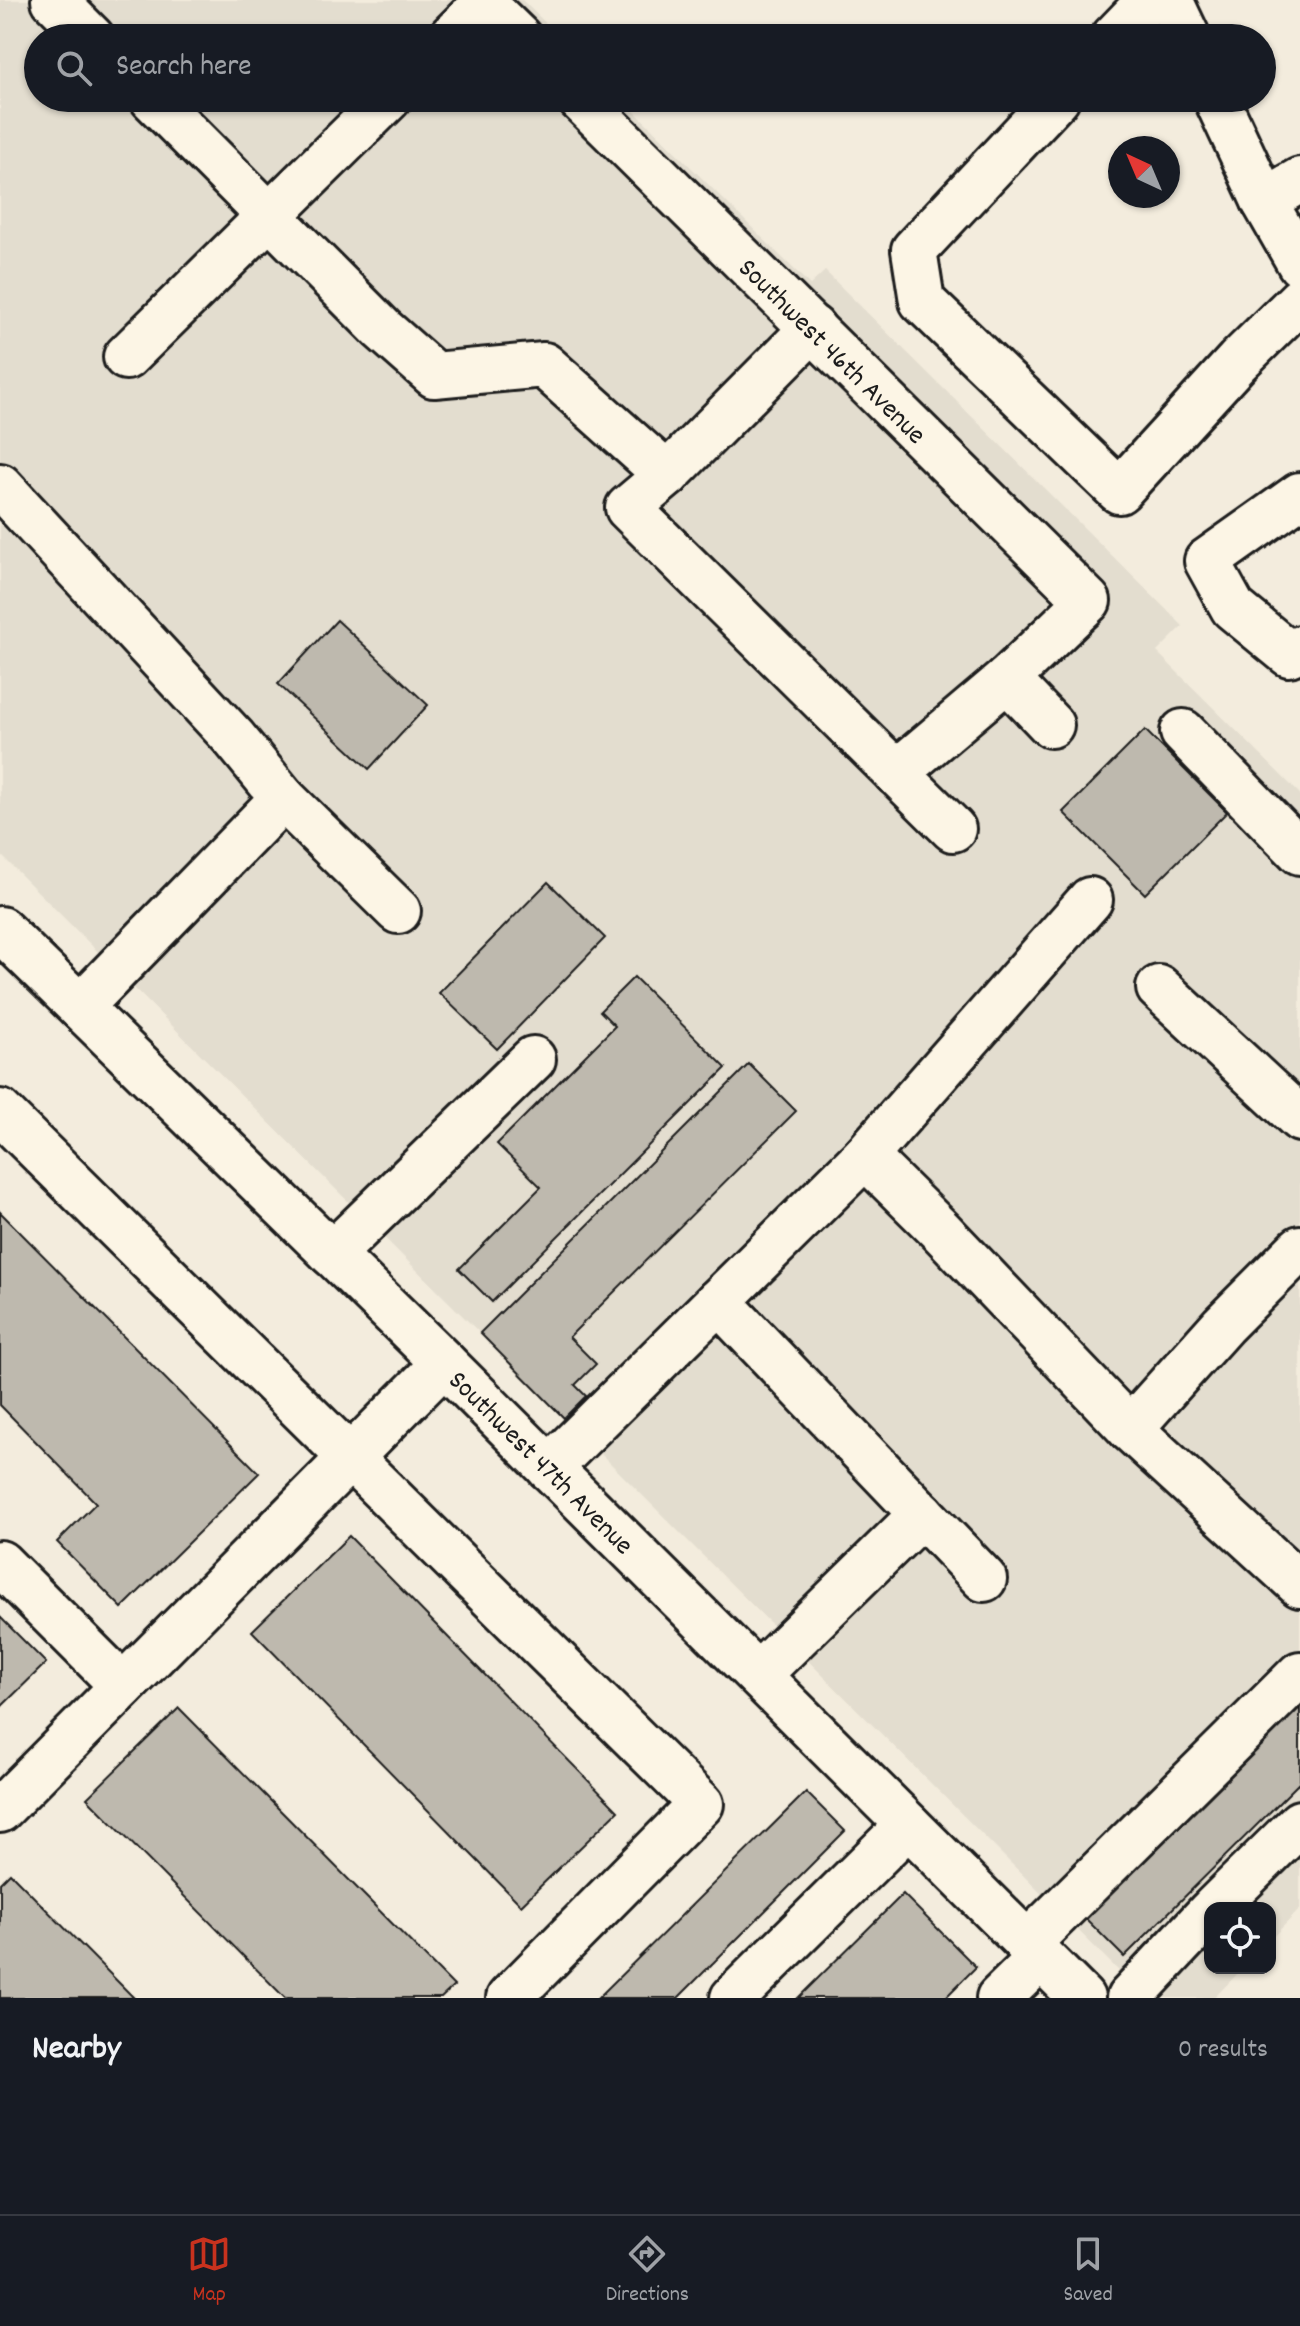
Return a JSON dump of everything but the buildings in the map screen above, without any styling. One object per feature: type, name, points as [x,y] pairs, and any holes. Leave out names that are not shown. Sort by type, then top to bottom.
[{"type":"street","points":[[54,0],[78,24]]},
{"type":"street","points":[[1126,24],[1138,12],[1143,0]]},
{"type":"street","points":[[1170,0],[1181,24]]},
{"type":"street","points":[[462,24],[482,2],[505,24]]},
{"type":"street","points":[[166,112],[382,329],[434,375],[544,365],[667,475]]},
{"type":"street","points":[[126,357],[375,112]]},
{"type":"street","name":"Southwest 46th Avenue","points":[[593,112],[1088,601],[1007,679]]},
{"type":"street","points":[[1044,112],[914,250],[922,301],[1119,491],[1238,361],[1300,300]]},
{"type":"street","points":[[1226,112],[1282,191],[1300,264]]},
{"type":"street","points":[[813,328],[667,475],[628,508],[953,829]]},
{"type":"street","points":[[0,486],[234,738],[283,798],[398,911]]},
{"type":"street","points":[[1300,495],[1207,561],[1233,608],[1289,654],[1300,648]]},
{"type":"street","points":[[896,773],[1007,679],[1051,725]]},
{"type":"street","points":[[1183,732],[1300,852]]},
{"type":"street","points":[[80,1007],[283,798]]},
{"type":"street","points":[[549,1468],[865,1156],[1090,900]]},
{"type":"street","name":"Southwest 47th Avenue","points":[[0,929],[444,1363],[1082,1998]]},
{"type":"street","points":[[1159,988],[1300,1119]]},
{"type":"street","points":[[332,1254],[533,1059]]},
{"type":"street","points":[[0,1112],[701,1804],[509,1998]]},
{"type":"street","points":[[865,1156],[1130,1429],[1300,1585]]},
{"type":"street","points":[[1130,1429],[1223,1325],[1300,1248]]},
{"type":"street","points":[[718,1301],[984,1579]]},
{"type":"street","points":[[0,1810],[444,1363]]},
{"type":"street","points":[[758,1675],[922,1514]]},
{"type":"street","points":[[0,1563],[123,1686]]},
{"type":"street","points":[[999,1998],[1034,1950],[1300,1674]]},
{"type":"street","points":[[1220,1902],[1300,1823]]},
{"type":"street","points":[[733,1998],[908,1825]]},
{"type":"street","points":[[1129,1998],[1204,1918]]},
{"type":"shaded area","points":[[0,0],[522,0],[547,24],[24,24],[24,112],[635,112],[810,285],[825,271],[1183,626],[1157,652],[1300,794],[1300,1909],[1276,1934],[1276,1902],[1204,1902],[1204,1974],[1237,1974],[1214,1998],[1146,1998],[0,854]]}]
